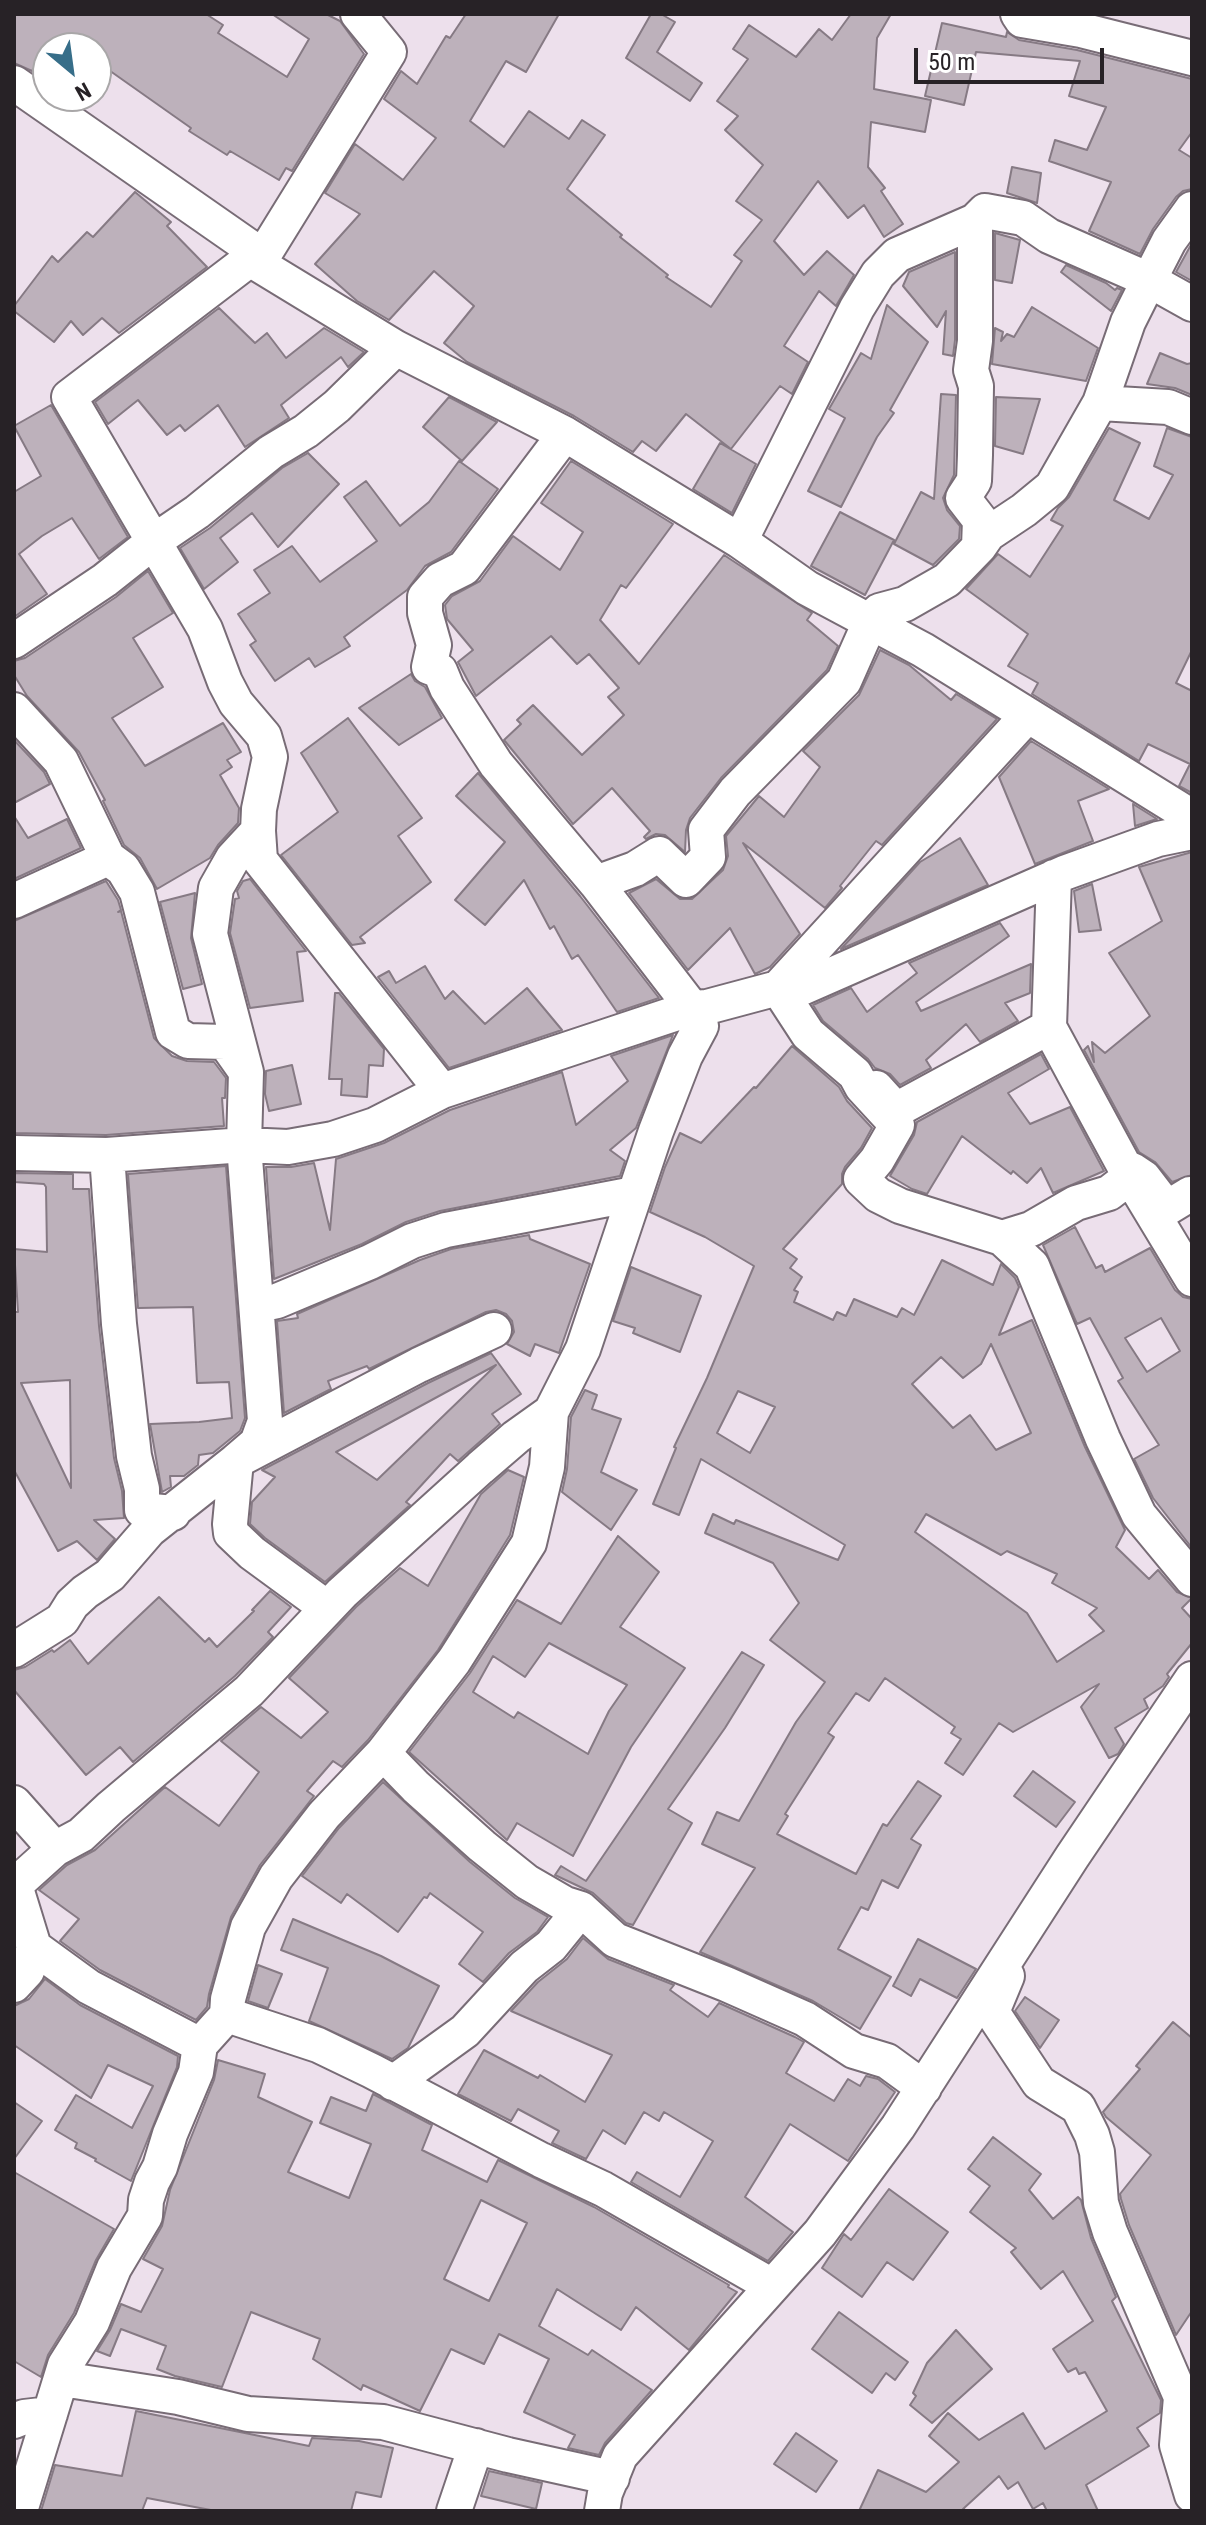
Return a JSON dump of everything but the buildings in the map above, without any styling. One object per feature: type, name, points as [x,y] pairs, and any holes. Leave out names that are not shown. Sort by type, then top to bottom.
[{"type":"street","points":[[358,14],[389,52],[258,258],[69,397],[205,629],[236,703],[264,736],[270,757],[258,831],[260,860],[442,1091]]},
{"type":"street","points":[[1018,14],[1022,20],[1109,36],[1192,58]]},
{"type":"street","points":[[14,83],[258,258],[396,348],[565,434],[740,541],[807,588],[923,650],[1192,817]]},
{"type":"street","points":[[596,883],[635,869],[659,854],[686,880],[708,857],[706,830],[735,792],[844,681],[871,620],[879,611],[905,604],[947,580],[988,534],[1052,487],[1100,403],[1128,322],[1149,280],[1169,241],[1192,209]]},
{"type":"street","points":[[740,541],[857,308],[878,274],[897,255],[975,221],[985,211],[1023,218],[1049,236],[1149,280],[1192,304]]},
{"type":"street","points":[[975,221],[975,341],[971,370],[976,386],[974,481],[963,498],[980,520],[979,547]]},
{"type":"street","points":[[14,641],[105,580],[271,452],[306,431],[337,406],[396,348]]},
{"type":"street","points":[[1100,403],[1168,407],[1192,417]]},
{"type":"street","points":[[20,2511],[65,2365],[92,2322],[114,2268],[145,2216],[152,2182],[196,2072],[200,2045],[227,2015],[228,1999],[248,1927],[276,1877],[324,1815],[383,1753],[454,1661],[529,1543],[547,1467],[551,1412],[583,1349],[634,1194],[685,1056],[701,1026],[692,1008],[596,883],[496,764],[447,688],[440,671],[429,667],[434,645],[425,613],[425,597],[440,580],[464,568],[565,434]]},
{"type":"street","points":[[14,710],[61,761],[108,858],[123,869],[137,892],[173,1032],[188,1041],[225,1042],[246,1072]]},
{"type":"street","points":[[783,991],[1027,716]]},
{"type":"street","points":[[14,1650],[62,1620],[85,1592],[110,1575],[149,1530],[257,1443],[265,1421],[244,1145],[246,1072],[210,934],[216,888],[233,858],[258,831]]},
{"type":"street","points":[[14,1153],[107,1155],[244,1145],[288,1147],[333,1139],[375,1125],[442,1091],[692,1008],[783,991],[1054,877],[1158,839],[1192,832]]},
{"type":"street","points":[[14,901],[108,858]]},
{"type":"street","points":[[1054,877],[1049,1027],[1128,1173],[1192,1279]]},
{"type":"street","points":[[783,991],[896,1110],[1049,1027]]},
{"type":"street","points":[[783,991],[808,1034],[855,1074],[862,1087],[897,1125],[877,1160],[861,1179],[878,1195],[900,1206],[1002,1238],[1032,1266],[1103,1439],[1139,1515],[1192,1579]]},
{"type":"street","points":[[107,1155],[119,1324],[136,1466],[142,1489],[142,1510],[173,1513]]},
{"type":"street","points":[[1002,1238],[1031,1229],[1076,1203],[1109,1193],[1132,1170],[1144,1178],[1167,1208],[1190,1194],[1192,1196]]},
{"type":"street","points":[[258,1305],[277,1301],[412,1241],[446,1230],[634,1194]]},
{"type":"street","points":[[236,1461],[419,1365],[494,1330]]},
{"type":"street","points":[[14,1985],[27,1971],[34,1947],[15,1885],[55,1849],[81,1835],[249,1691],[327,1608],[480,1468],[551,1412]]},
{"type":"street","points":[[236,1461],[231,1533],[252,1553],[327,1608]]},
{"type":"street","points":[[602,2511],[605,2493],[620,2456],[820,2233],[898,2127],[1192,1679]]},
{"type":"street","points":[[383,1753],[416,1787],[527,1882],[565,1904],[581,1909],[615,1940],[805,2019],[854,2051],[887,2061],[924,2088]]},
{"type":"street","points":[[14,1803],[55,1849]]},
{"type":"street","points":[[393,2083],[465,2031],[524,1967],[551,1946],[581,1909]]},
{"type":"street","points":[[1024,1931],[992,2012],[1039,2083],[1078,2107],[1092,2135],[1097,2152],[1101,2203],[1110,2232],[1181,2397],[1192,2495]]},
{"type":"street","points":[[34,1947],[89,1987],[200,2045]]},
{"type":"street","points":[[227,2015],[318,2045],[603,2189],[772,2286]]},
{"type":"street","points":[[62,2379],[178,2397],[248,2414],[383,2422],[612,2478]]},
{"type":"street","points":[[14,2421],[50,2414]]},
{"type":"street","points":[[454,2511],[476,2446]]}]
